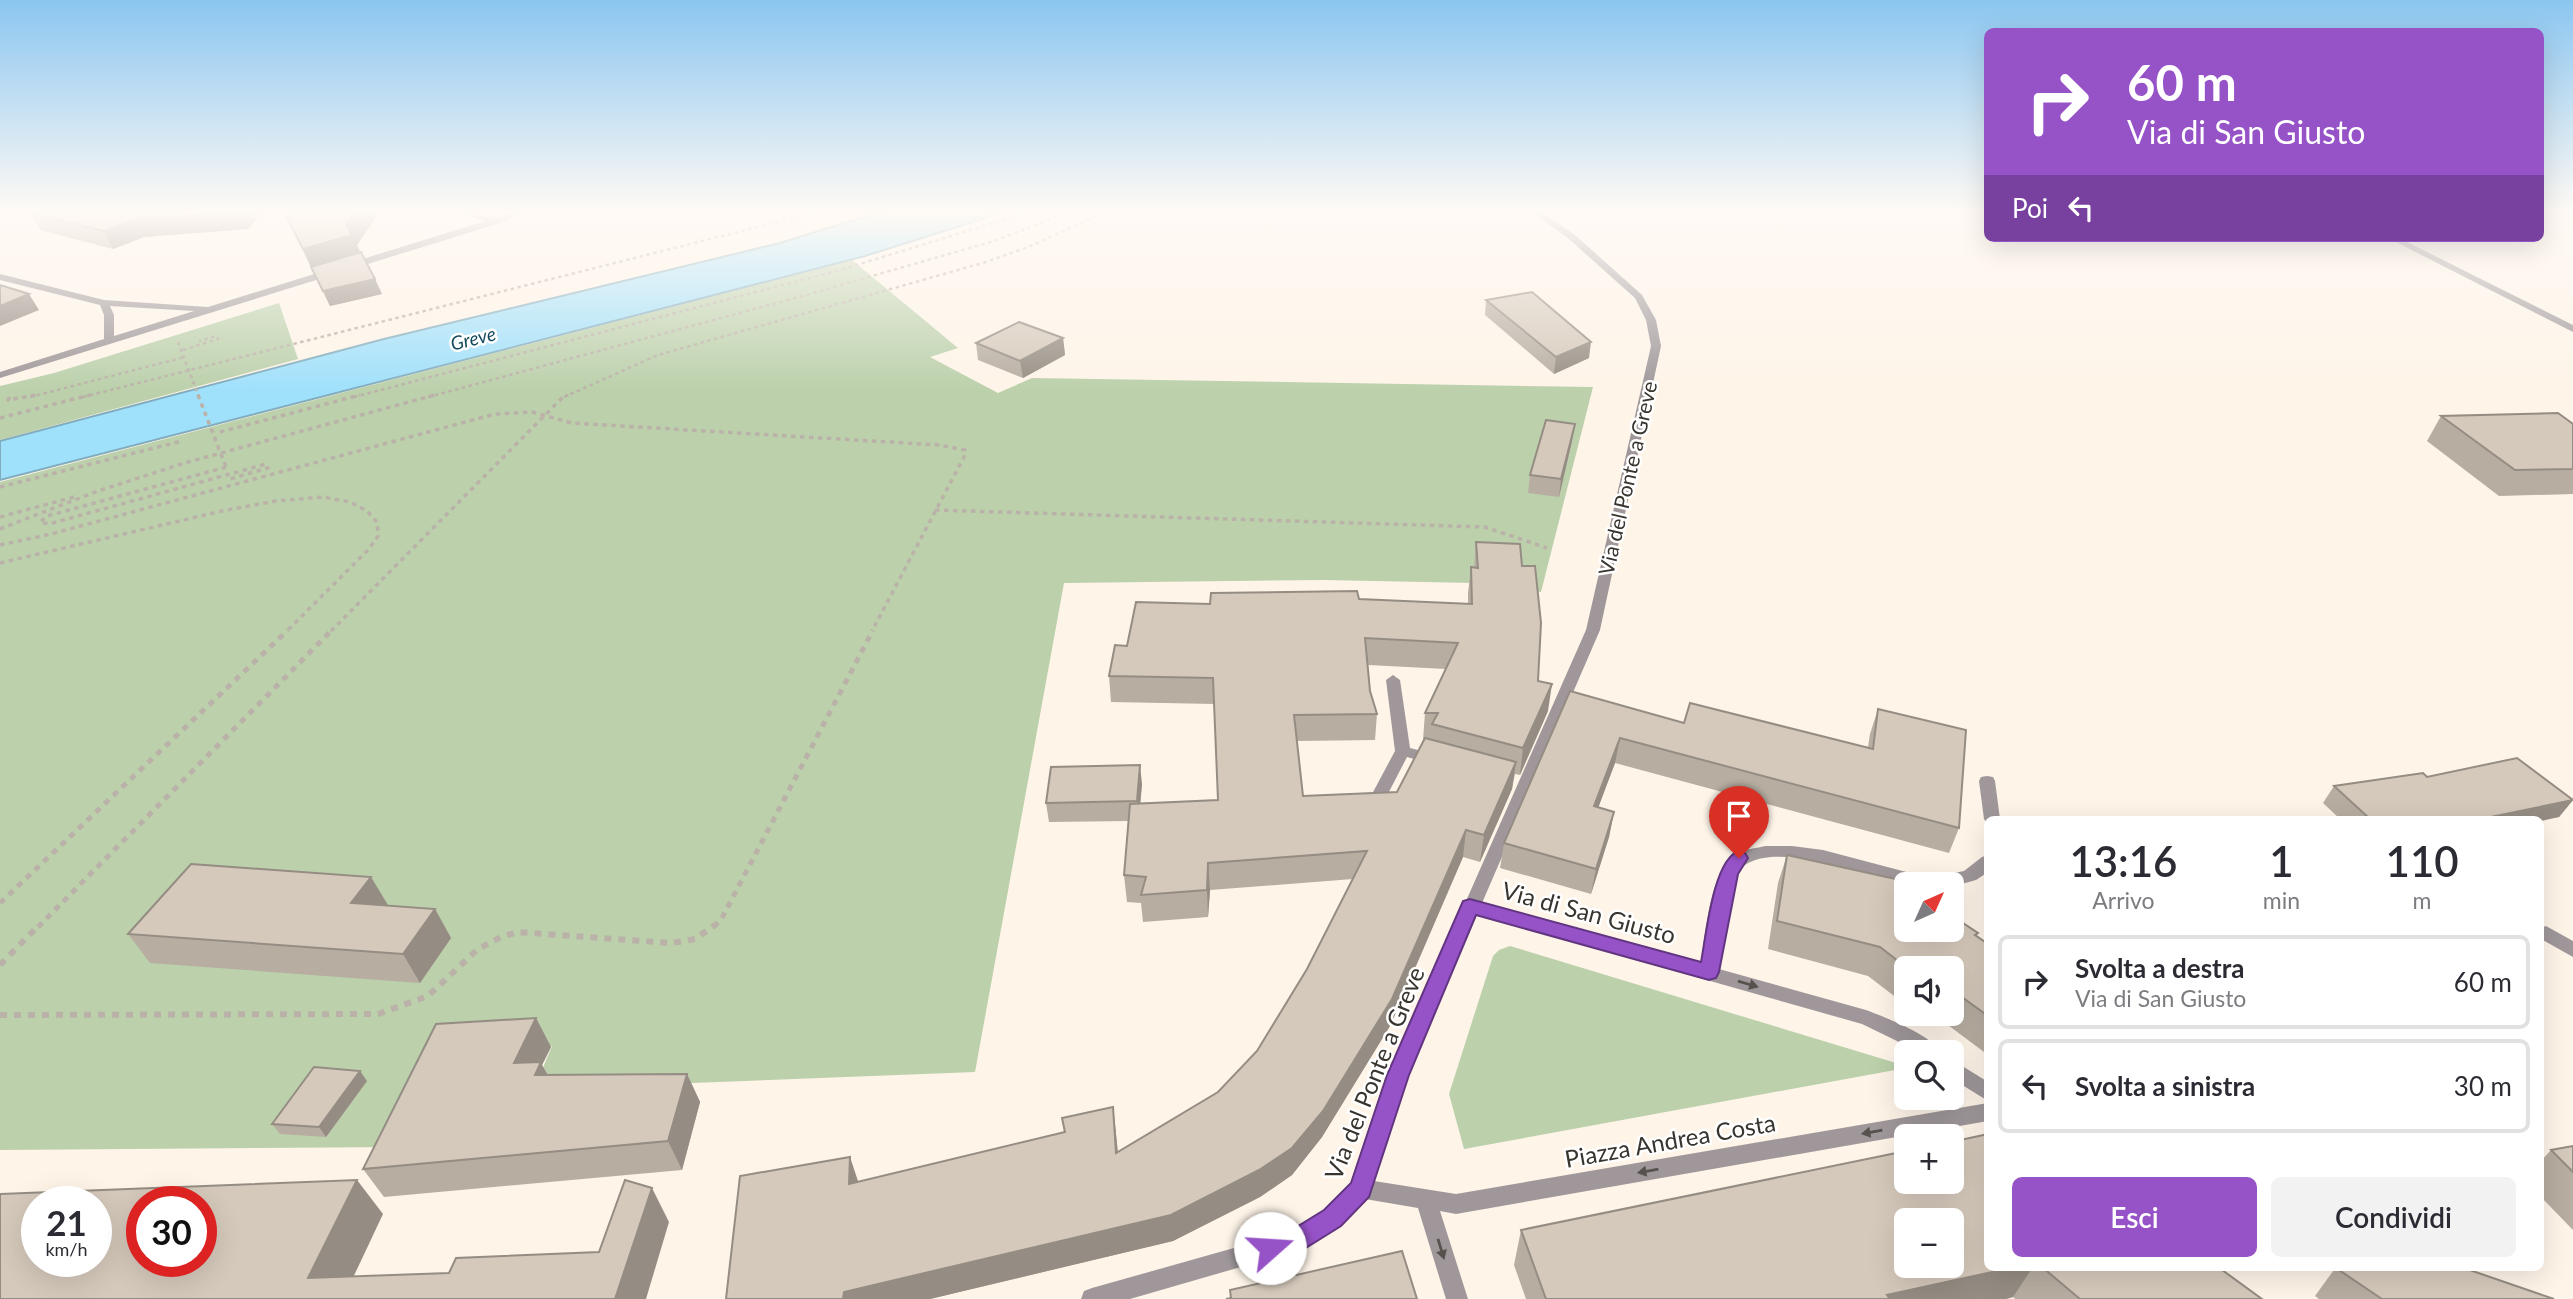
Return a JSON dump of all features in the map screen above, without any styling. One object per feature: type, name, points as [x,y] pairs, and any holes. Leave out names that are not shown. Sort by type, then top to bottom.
[{"type":"street","points":[[0,376],[340,271]]},
{"type":"street","name":"Via del Ponte a Greve","points":[[1092,1299],[1296,1241],[1332,1218],[1361,1189],[1398,1075],[1470,906],[1518,783],[1593,630],[1656,346],[1651,320],[1639,297],[1610,271]]},
{"type":"street","points":[[2457,271],[2573,329]]},
{"type":"street","points":[[0,277],[104,303],[217,309]]},
{"type":"street","points":[[104,303],[110,315],[109,342]]},
{"type":"street","points":[[1371,809],[1403,751],[1393,680]]},
{"type":"street","points":[[1403,751],[1451,765]]},
{"type":"street","points":[[1987,781],[1992,816]]},
{"type":"street","points":[[1709,972],[1728,873],[1739,858],[1762,850],[1799,851],[1894,875]]},
{"type":"street","points":[[1964,878],[1984,867]]},
{"type":"street","name":"Via di San Giusto","points":[[1470,906],[1866,1018],[1912,1040]]},
{"type":"street","points":[[2546,933],[2573,950]]},
{"type":"street","points":[[1964,1076],[1984,1090]]},
{"type":"street","name":"Piazza Andrea Costa","points":[[1361,1189],[1456,1204],[1984,1113]]},
{"type":"street","points":[[1426,1199],[1457,1299]]},
{"type":"path","points":[[0,418],[587,271]]},
{"type":"path","points":[[220,432],[838,271]]},
{"type":"path","points":[[0,528],[98,491],[188,462],[892,271]]},
{"type":"path","points":[[0,965],[544,415],[572,392],[658,355],[955,271]]},
{"type":"path","points":[[168,349],[182,348],[218,339],[216,336],[182,348]]},
{"type":"path","points":[[182,348],[232,485]]},
{"type":"path","points":[[27,391],[15,394],[8,400],[19,400],[186,357]]},
{"type":"path","points":[[0,545],[51,534],[514,411],[544,415],[572,423],[958,447],[965,450],[964,457],[723,916],[704,937],[672,943],[517,932],[495,937],[470,954],[434,992],[408,1005],[378,1014],[0,1015]]},
{"type":"path","points":[[0,487],[182,441]]},
{"type":"path","points":[[227,470],[49,524],[40,522],[47,516],[227,470],[265,464],[268,468],[230,479]]},
{"type":"path","points":[[0,517],[98,491]]},
{"type":"path","points":[[0,563],[276,501],[323,497],[350,502],[367,510],[377,522],[378,536],[369,549],[307,612],[0,903]]},
{"type":"path","points":[[935,510],[1485,527],[1547,548]]},
{"type":"green space","points":[[811,271],[865,271],[958,348],[930,357],[998,393],[1032,378],[1593,387],[1541,592],[1474,583],[1324,580],[1064,583],[975,1072],[534,1089],[552,1046],[454,1049],[402,1147],[0,1150],[0,482]]},
{"type":"green space","points":[[279,303],[298,359],[0,440],[0,386],[54,373]]},
{"type":"green space","points":[[1510,946],[1894,1062],[1894,1070],[1464,1149],[1449,1094],[1493,956],[1499,950]]},
{"type":"water","name":"Greve","points":[[666,271],[809,271],[0,480],[0,441],[384,339]]},
{"type":"building","points":[[313,271],[371,271],[375,279],[323,291]]},
{"type":"building","points":[[0,285],[29,294],[0,306]]},
{"type":"building","points":[[1532,292],[1591,342],[1556,357],[1486,300]]},
{"type":"building","points":[[1019,322],[1063,338],[1020,361],[976,343]]},
{"type":"building","points":[[2558,413],[2573,424],[2573,469],[2515,470],[2441,416]]},
{"type":"building","points":[[1546,420],[1575,424],[1561,479],[1530,475]]},
{"type":"building","points":[[1476,542],[1520,544],[1522,566],[1535,566],[1541,623],[1538,681],[1552,684],[1523,748],[1432,724],[1438,713],[1425,713],[1458,643],[1365,638],[1370,691],[1377,714],[1294,715],[1303,796],[1397,792],[1425,738],[1516,762],[1484,835],[1466,830],[1392,999],[1323,1111],[1292,1148],[1259,1170],[1171,1215],[844,1292],[843,1299],[726,1299],[740,1176],[850,1157],[849,1184],[1065,1132],[1062,1118],[1113,1107],[1116,1153],[1218,1092],[1257,1051],[1307,969],[1367,851],[1208,863],[1207,890],[1141,895],[1146,877],[1124,875],[1130,804],[1218,800],[1213,678],[1109,676],[1115,645],[1127,646],[1136,602],[1210,604],[1211,593],[1357,591],[1359,599],[1472,604],[1471,567],[1478,568]]},
{"type":"building","points":[[1570,691],[1684,723],[1690,703],[1873,749],[1878,709],[1966,730],[1959,828],[1620,738],[1594,806],[1614,812],[1596,869],[1504,843]]},
{"type":"building","points":[[2517,758],[2573,800],[2496,816],[2367,816],[2334,786],[2423,773],[2427,777]]},
{"type":"building","points":[[1140,765],[1137,801],[1046,803],[1051,767]]},
{"type":"building","points":[[1787,855],[1894,879],[1894,942],[1964,942],[1964,924],[1978,933],[1975,935],[1984,941],[1984,1013],[1964,998],[1964,956],[1894,958],[1880,947],[1777,921]]},
{"type":"building","points":[[191,864],[371,877],[351,903],[435,909],[403,954],[128,934]]},
{"type":"building","points":[[536,1018],[514,1063],[541,1062],[535,1075],[687,1074],[668,1141],[363,1169],[436,1024]]},
{"type":"building","points":[[314,1067],[360,1071],[319,1127],[272,1124]]},
{"type":"building","points":[[1984,1135],[1984,1271],[1997,1271],[1887,1295],[1890,1299],[1546,1299],[1521,1230],[1894,1153],[1894,1194],[1964,1194],[1964,1139]]},
{"type":"building","points":[[2573,1146],[2573,1172],[2551,1150]]},
{"type":"building","points":[[357,1180],[308,1278],[449,1273],[456,1258],[599,1252],[625,1180],[652,1188],[615,1299],[0,1299],[0,1194],[21,1193],[21,1277],[112,1277],[112,1190],[126,1189],[126,1277],[217,1277],[217,1186],[204,1186]]},
{"type":"building","points":[[1402,1251],[1417,1299],[1226,1299],[1231,1298],[1230,1290]]},
{"type":"building","points":[[2047,1271],[2224,1271],[2262,1299],[2080,1299]]},
{"type":"building","points":[[2340,1271],[2473,1271],[2554,1299],[2382,1299]]},
{"type":"route","points":[[1270,1248],[1296,1241],[1332,1218],[1361,1189],[1398,1075],[1470,906],[1709,972],[1728,873],[1739,858]]}]
